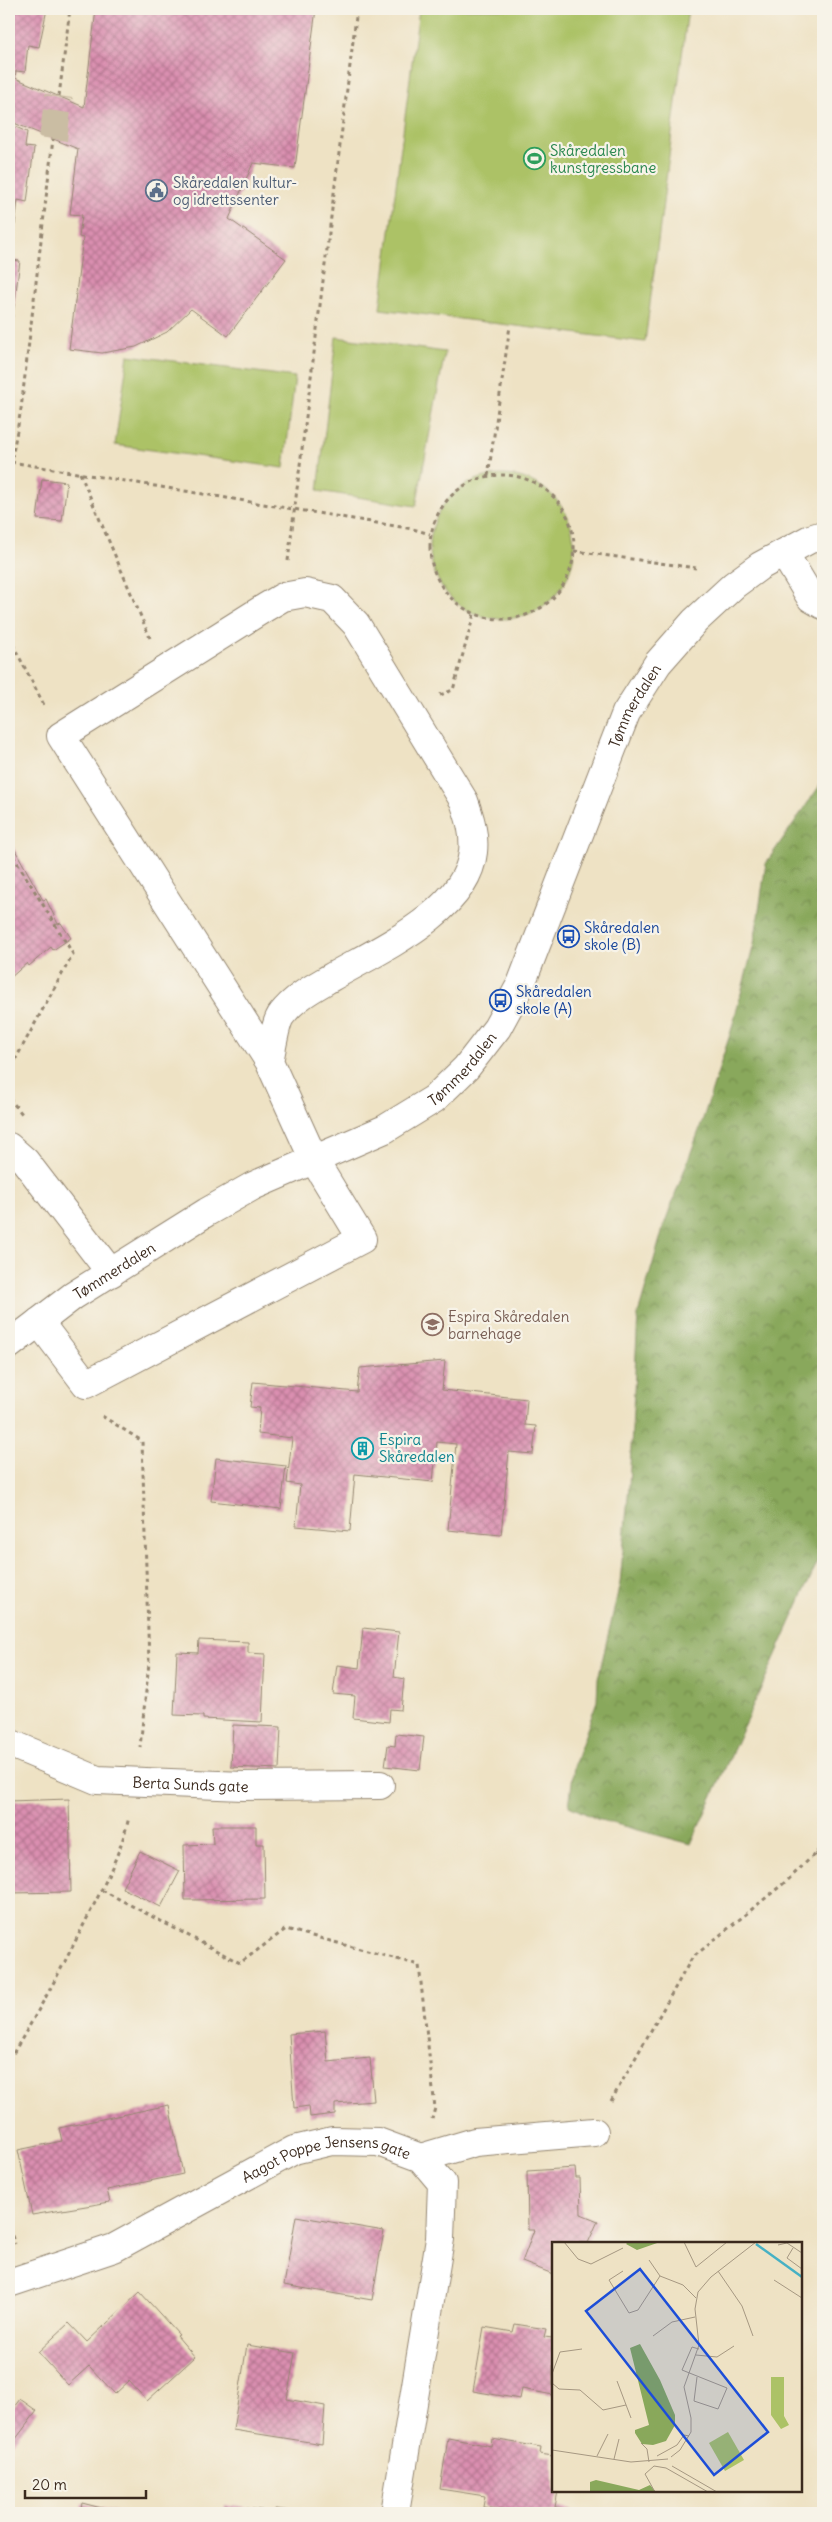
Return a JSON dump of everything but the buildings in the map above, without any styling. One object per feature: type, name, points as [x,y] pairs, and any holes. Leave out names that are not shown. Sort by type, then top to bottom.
[{"type":"street","name":"Tømmerdalen","points":[[9,1345],[73,1296],[207,1212],[253,1186],[385,1129],[434,1098],[466,1068],[497,1028],[521,984],[626,714],[658,662],[695,621],[734,585],[784,553],[823,534]]},
{"type":"street","points":[[784,553],[811,598],[823,605]]},
{"type":"street","points":[[39,1322],[86,1384],[362,1239],[314,1160],[269,1062],[61,736],[283,598],[305,593],[332,599],[356,624],[464,801],[473,826],[473,854],[464,879],[448,902],[423,923],[301,996],[280,1015],[269,1062]]},
{"type":"street","points":[[9,1147],[25,1161],[111,1273]]},
{"type":"street","name":"Berta Sunds gate","points":[[9,1743],[97,1780],[137,1783],[380,1785]]},
{"type":"street","points":[[421,2158],[475,2142],[594,2132]]},
{"type":"street","name":"Aagot Poppe Jensens gate","points":[[9,2283],[114,2248],[294,2150],[332,2141],[378,2142],[421,2158],[442,2183],[440,2240],[395,2513]]},
{"type":"path","points":[[59,96],[70,9]]},
{"type":"path","points":[[283,598],[356,9]]},
{"type":"path","points":[[9,474],[21,409],[53,139]]},
{"type":"path","points":[[488,476],[510,326]]},
{"type":"path","points":[[11,462],[403,527],[430,534]]},
{"type":"path","points":[[80,473],[164,672]]},
{"type":"path","points":[[511,475],[531,481],[550,493],[564,509],[573,529],[574,551],[570,573],[559,593],[542,609],[520,618],[497,620],[474,614],[454,600],[438,582],[431,559],[430,534],[438,514],[451,496],[468,483],[488,476],[511,475]]},
{"type":"path","points":[[574,551],[696,568]]},
{"type":"path","points":[[408,709],[453,690],[474,614]]},
{"type":"path","points":[[9,637],[61,736]]},
{"type":"path","points":[[9,849],[73,954],[9,1070]]},
{"type":"path","points":[[9,2060],[43,2005],[102,1890],[123,1841],[137,1783],[149,1663],[142,1441],[95,1412]]},
{"type":"path","points":[[594,2132],[692,1958],[788,1879],[823,1846]]},
{"type":"path","points":[[815,1854],[823,1860]]},
{"type":"path","points":[[102,1890],[240,1963],[286,1929],[418,1964],[435,2108]]},
{"type":"green space","name":"Skåredalen kunstgressbane","points":[[419,9],[688,9],[645,342],[380,309]]},
{"type":"green space","points":[[336,337],[445,352],[416,506],[318,491]]},
{"type":"green space","points":[[128,355],[295,377],[284,468],[115,445]]},
{"type":"green space","points":[[502,475],[530,480],[553,496],[569,519],[574,547],[569,575],[553,598],[530,614],[502,619],[474,614],[451,598],[435,575],[430,547],[435,519],[451,496],[474,480]]},
{"type":"green space","points":[[823,781],[823,1550],[691,1844],[597,1819],[569,1806],[574,1766],[597,1701],[598,1679],[620,1583],[629,1486],[638,1314],[665,1222],[700,1128],[731,1031],[754,944],[766,863]]},
{"type":"tunnel","points":[[53,139],[59,96]]},
{"type":"place","name":"Skåredalen kunstgressbane","points":[[534,159]]},
{"type":"place","name":"Skåredalen kultur- og idrettssenter","points":[[157,191]]},
{"type":"place","name":"Skåredalen skole (B)","points":[[568,936]]},
{"type":"place","name":"Skåredalen skole (A)","points":[[500,1000]]},
{"type":"place","name":"Espira Skåredalen barnehage","points":[[432,1325]]},
{"type":"place","name":"Espira Skåredalen","points":[[363,1448]]}]
